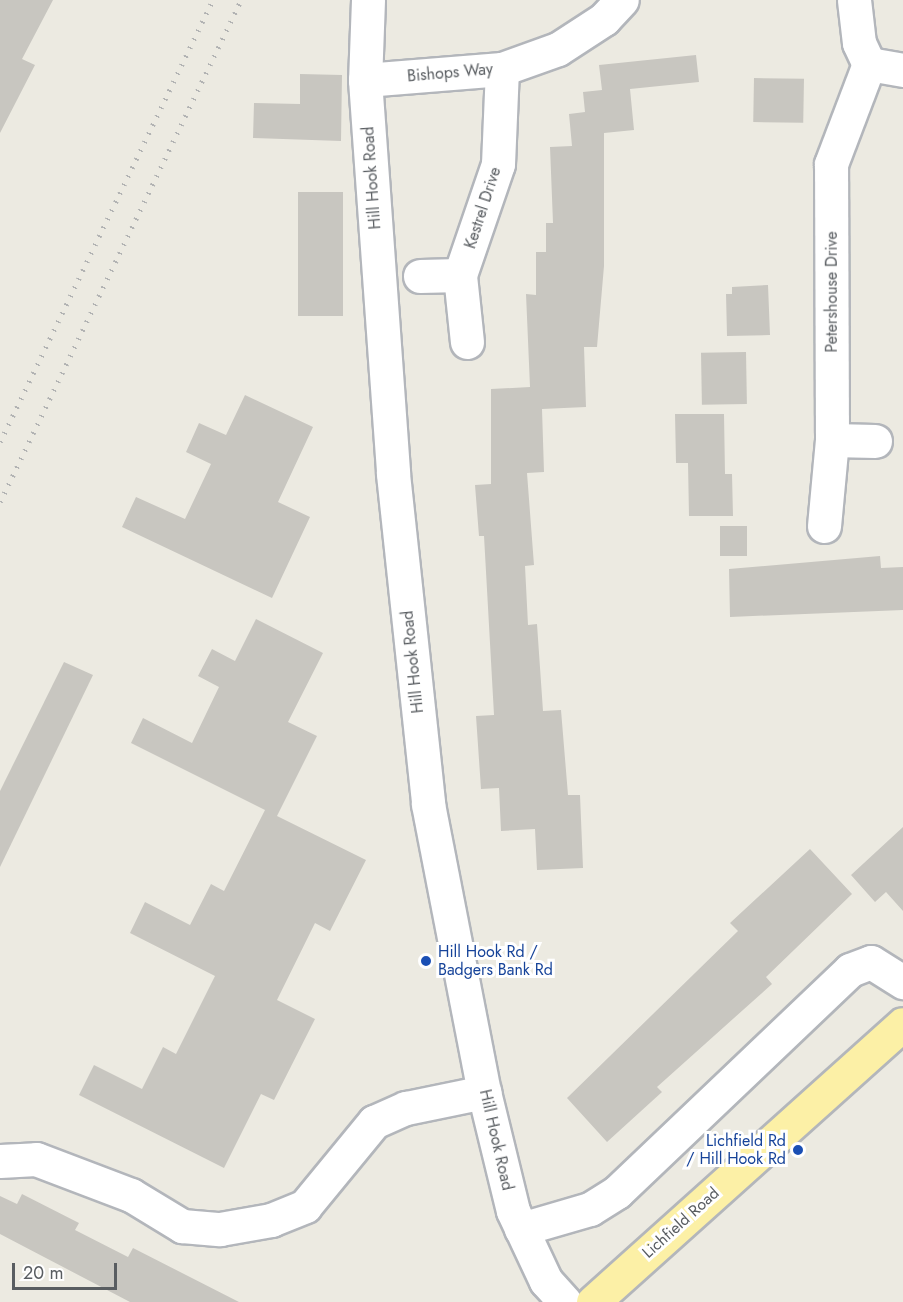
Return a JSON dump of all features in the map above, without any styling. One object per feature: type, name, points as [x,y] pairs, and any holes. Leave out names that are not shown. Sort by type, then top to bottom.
[{"type":"main road","name":"Lichfield Road","points":[[593,1302],[903,1024]]},
{"type":"street","name":"Hill Hook Road","points":[[368,0],[365,80],[393,474],[428,804],[484,1092],[521,1229],[546,1281],[565,1302]]},
{"type":"street","name":"Bishops Way","points":[[365,80],[502,69],[558,49],[604,19],[622,0]]},
{"type":"street","points":[[854,0],[859,43],[869,64],[903,70]]},
{"type":"street","name":"Petershouse Drive","points":[[824,526],[832,440],[831,164],[869,64]]},
{"type":"street","name":"Kestrel Drive","points":[[466,342],[460,275],[498,164],[502,69]]},
{"type":"street","points":[[420,276],[460,275]]},
{"type":"street","points":[[832,440],[876,441]]},
{"type":"street","points":[[521,1229],[590,1209],[617,1192],[850,970],[871,962],[903,982]]},
{"type":"street","points":[[0,1161],[36,1160],[131,1195],[182,1226],[220,1229],[271,1220],[305,1206],[374,1122],[406,1108],[484,1092]]},
{"type":"building","points":[[0,0],[53,0],[22,59],[35,65],[0,133]]},
{"type":"building","points":[[696,55],[699,82],[630,89],[634,130],[604,133],[604,266],[597,347],[584,347],[586,407],[542,409],[544,472],[527,473],[534,565],[525,566],[528,625],[537,624],[543,711],[561,710],[568,795],[580,795],[583,868],[537,870],[535,829],[501,831],[499,788],[481,789],[476,716],[494,715],[484,536],[479,536],[475,485],[491,484],[491,389],[530,387],[526,294],[536,295],[536,252],[546,252],[546,223],[553,223],[550,147],[572,146],[569,114],[585,112],[583,92],[602,90],[599,65]]},
{"type":"building","points":[[300,74],[342,75],[341,141],[253,138],[254,103],[300,104]]},
{"type":"building","points":[[754,78],[804,79],[803,123],[753,122]]},
{"type":"building","points":[[298,192],[343,192],[343,316],[298,316]]},
{"type":"building","points":[[768,285],[770,335],[727,336],[726,294],[732,294],[732,287]]},
{"type":"building","points":[[746,352],[747,404],[702,405],[701,353]]},
{"type":"building","points":[[245,395],[313,427],[278,502],[310,517],[272,598],[122,527],[136,497],[185,519],[211,464],[186,452],[199,423],[226,435]]},
{"type":"building","points":[[675,414],[724,414],[725,474],[732,474],[733,516],[689,516],[688,463],[676,463]]},
{"type":"building","points":[[720,526],[747,526],[747,556],[720,556]]},
{"type":"building","points":[[880,556],[881,568],[903,567],[903,610],[730,617],[729,569]]},
{"type":"building","points":[[256,619],[323,653],[288,722],[317,736],[277,816],[366,860],[330,931],[315,923],[277,1000],[315,1019],[274,1100],[261,1094],[224,1168],[79,1095],[94,1065],[142,1089],[163,1047],[176,1054],[215,976],[130,933],[145,902],[190,925],[211,884],[224,891],[265,810],[131,743],[143,718],[192,743],[219,687],[198,676],[212,649],[235,661]]},
{"type":"building","points":[[64,662],[93,675],[0,867],[0,791]]},
{"type":"building","points":[[903,827],[903,911],[886,892],[875,902],[851,875]]},
{"type":"building","points":[[810,849],[852,894],[766,977],[772,984],[657,1087],[662,1092],[607,1142],[567,1098],[738,931],[730,923]]},
{"type":"building","points":[[22,1194],[79,1223],[75,1230],[128,1257],[133,1248],[239,1302],[130,1302],[0,1234],[0,1196],[17,1204]]},
{"type":"railway","points":[[0,442],[213,0]]},
{"type":"railway","points":[[0,502],[241,0]]},
{"type":"place","name":"Hill Hook Rd / Badgers Bank Rd","points":[[426,961]]},
{"type":"place","name":"Lichfield Rd / Hill Hook Rd","points":[[798,1150]]}]
